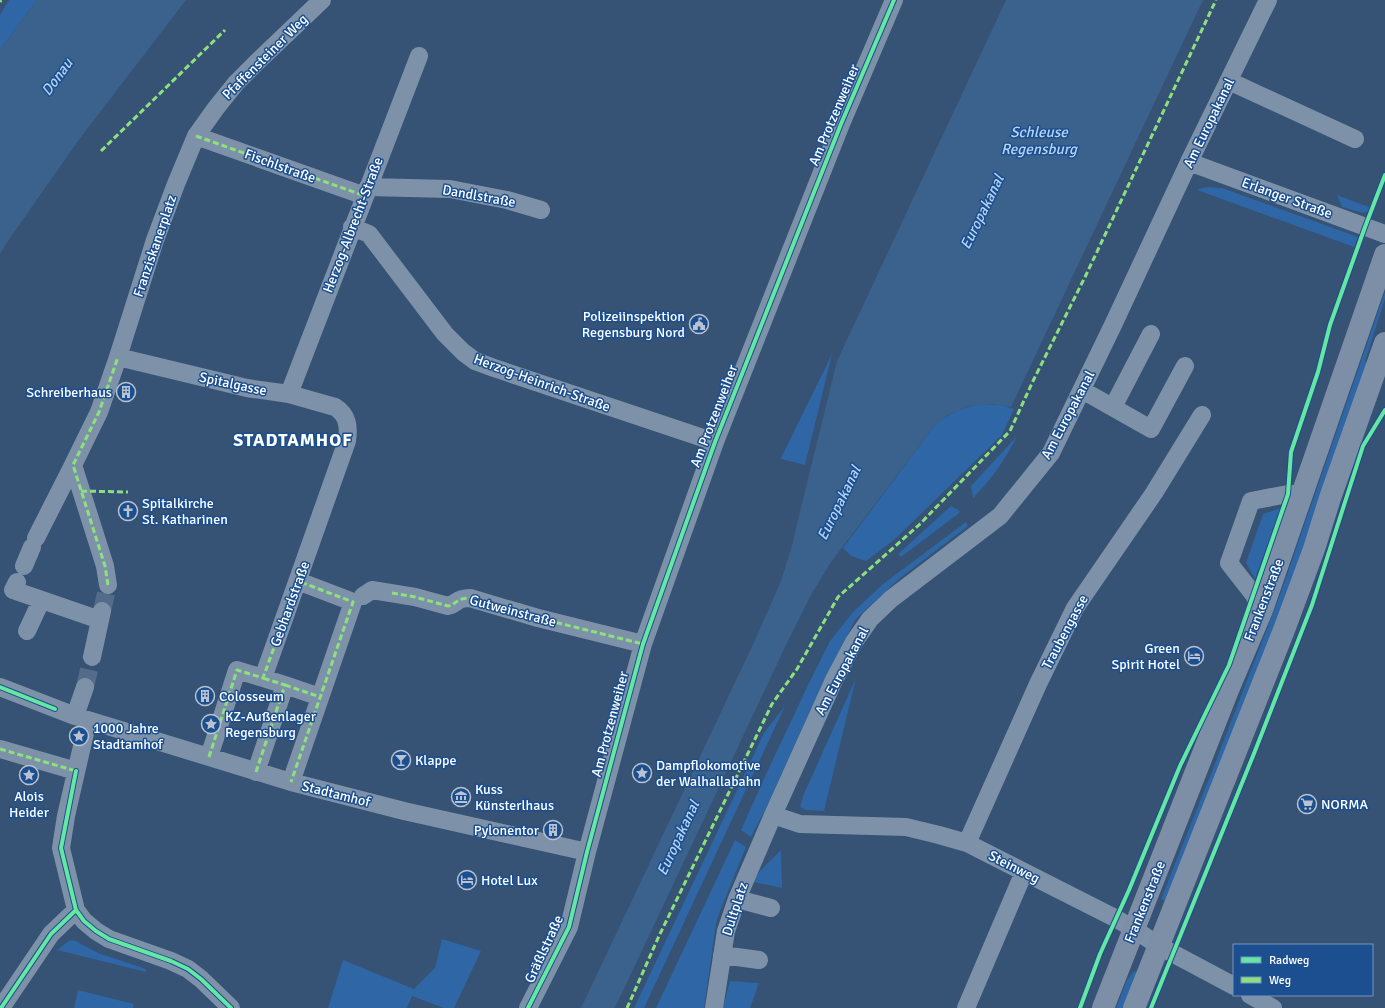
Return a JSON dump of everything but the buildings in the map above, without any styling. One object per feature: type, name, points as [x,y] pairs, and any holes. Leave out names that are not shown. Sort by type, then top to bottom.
[{"type":"main road","name":"Frankenstraße","points":[[1103,1008],[1228,690],[1262,610],[1385,255]]},
{"type":"main road","name":"Frankenstraße","points":[[1134,1008],[1284,630],[1314,549],[1330,498],[1385,343]]},
{"type":"street","name":"Pfaffensteiner Weg","points":[[196,136],[236,83],[256,62],[322,0]]},
{"type":"street","name":"Am Protzenweiher","points":[[588,852],[643,644],[715,442],[841,124],[894,0]]},
{"type":"street","name":"Am Europakanal","points":[[773,815],[834,680],[854,642],[870,619],[891,599],[1000,516],[1051,453],[1189,162],[1268,0]]},
{"type":"street","name":"Herzog-Albrecht-Straße","points":[[289,394],[419,56]]},
{"type":"street","points":[[1229,80],[1355,139]]},
{"type":"street","name":"Fischlstraße","points":[[196,136],[366,192]]},
{"type":"street","name":"Franziskanerplatz","points":[[41,601],[18,579],[34,542],[98,412],[118,357],[155,240],[196,136]]},
{"type":"street","name":"Erlanger Straße","points":[[1189,162],[1385,234]]},
{"type":"street","name":"Dandlstraße","points":[[366,192],[450,188],[507,200],[541,210]]},
{"type":"street","name":"Herzog-Heinrich-Straße","points":[[352,227],[369,234],[446,334],[463,352],[475,361],[715,442]]},
{"type":"street","points":[[1113,407],[1151,334]]},
{"type":"street","name":"Spitalgasse","points":[[118,357],[234,385],[289,394],[335,407],[345,416]]},
{"type":"street","points":[[1082,390],[1151,429],[1184,366]]},
{"type":"street","name":"Traubengasse","points":[[967,843],[1038,684],[1075,608],[1154,494],[1202,415]]},
{"type":"street","name":"Gebhardstraße","points":[[263,678],[347,441],[348,424],[345,416]]},
{"type":"street","points":[[73,465],[106,566],[108,585]]},
{"type":"street","points":[[1262,610],[1254,595],[1229,564],[1231,557],[1251,501],[1288,494],[1302,494]]},
{"type":"street","points":[[291,782],[320,697],[357,600],[298,582]]},
{"type":"street","name":"Gutweinstraße","points":[[357,600],[372,590],[415,597],[448,606],[451,606],[458,600],[470,598],[546,620],[643,644]]},
{"type":"street","points":[[27,631],[41,601],[101,616],[92,657]]},
{"type":"street","points":[[209,757],[237,670],[320,697]]},
{"type":"street","points":[[256,772],[285,685]]},
{"type":"street","name":"Stadtamhof","points":[[0,687],[82,718],[291,782],[404,811],[588,852]]},
{"type":"street","points":[[85,687],[76,771],[61,848],[76,910],[84,921],[109,939],[171,961],[188,969],[201,979],[231,1008]]},
{"type":"street","points":[[0,749],[76,771]]},
{"type":"street","name":"Steinweg","points":[[773,815],[800,824],[906,827],[939,834],[967,843],[1134,929],[1159,946],[1233,985]]},
{"type":"street","name":"Dultplatz","points":[[714,1008],[726,931],[737,899],[773,815]]},
{"type":"street","name":"Gräßlstraße","points":[[528,1008],[569,927],[588,852]]},
{"type":"street","points":[[966,1008],[1024,872]]},
{"type":"street","points":[[737,899],[771,908]]},
{"type":"street","points":[[1,1008],[51,934],[76,910]]},
{"type":"street","points":[[722,955],[759,960]]},
{"type":"street","points":[[1252,996],[1273,1008]]},
{"type":"shaded area","points":[[9,0],[37,0],[0,50],[0,15]]},
{"type":"shaded area","points":[[1206,187],[1222,188],[1358,237],[1354,247],[1197,190]]},
{"type":"shaded area","points":[[1337,195],[1369,207],[1370,211],[1363,213],[1342,207]]},
{"type":"shaded area","points":[[1385,292],[1385,299],[1365,361],[1368,364],[1322,506],[1168,902],[1161,899],[1280,595]]},
{"type":"shaded area","points":[[832,354],[805,465],[781,459],[781,458]]},
{"type":"shaded area","points":[[982,404],[1001,405],[1014,409],[1002,435],[894,540],[866,561],[851,556],[843,548],[932,429],[943,419],[955,412]]},
{"type":"shaded area","points":[[1017,436],[998,469],[973,498],[971,486]]},
{"type":"shaded area","points":[[951,506],[960,511],[958,514],[901,557],[898,554]]},
{"type":"shaded area","points":[[1281,508],[1255,579],[1246,563],[1263,514]]},
{"type":"shaded area","points":[[966,522],[968,526],[900,578],[855,620],[821,687],[767,806],[751,837],[741,830],[830,641],[853,612],[883,584]]},
{"type":"shaded area","points":[[856,678],[824,811],[806,810],[800,807],[803,796]]},
{"type":"shaded area","points":[[785,706],[644,1008],[634,1008],[764,733]]},
{"type":"shaded area","points":[[735,840],[746,847],[716,924],[704,1008],[656,1008]]},
{"type":"shaded area","points":[[781,850],[782,888],[753,882],[759,872]]},
{"type":"shaded area","points":[[442,939],[481,951],[454,1008],[444,1008],[412,996],[407,1008],[328,1008],[343,960],[414,989],[435,968]]},
{"type":"shaded area","points":[[70,940],[76,941],[98,953],[146,969],[146,972],[57,950]]},
{"type":"shaded area","points":[[1134,971],[1139,973],[1126,1008],[1116,1008],[1127,980]]},
{"type":"shaded area","points":[[730,981],[759,983],[750,1008],[723,1008]]},
{"type":"shaded area","points":[[78,990],[134,1004],[133,1008],[74,1008]]},
{"type":"water","name":"Donau","points":[[37,0],[186,0],[78,141],[0,254],[0,50]]},
{"type":"water","name":"Schleuse Regensburg","points":[[1006,0],[1203,0],[1011,407],[991,404],[969,406],[948,415],[932,429],[829,565],[811,595],[786,645],[615,1008],[581,1008],[755,640],[781,581],[792,546],[837,361]]},
{"type":"tunnel","points":[[102,611],[108,585]]},
{"type":"tunnel","points":[[85,687],[92,657]]},
{"type":"marked path","points":[[627,1008],[659,936],[772,704],[797,669],[838,597],[919,525],[1010,431],[1033,381],[1086,275],[1216,0]]},
{"type":"marked path","points":[[101,151],[225,30]]},
{"type":"marked path","points":[[196,136],[365,196]]},
{"type":"marked path","points":[[108,585],[105,566],[73,465],[99,412],[118,357]]},
{"type":"marked path","points":[[81,491],[128,492]]},
{"type":"marked path","points":[[209,757],[237,670],[263,678],[298,581],[353,602],[291,782]]},
{"type":"marked path","points":[[392,593],[415,597],[448,606],[459,600],[470,598],[538,618],[643,644]]},
{"type":"marked path","points":[[256,772],[285,685],[263,678]]},
{"type":"marked path","points":[[285,685],[320,697]]},
{"type":"marked path","points":[[0,749],[76,771]]},
{"type":"cycle path","points":[[528,1008],[569,927],[587,852],[643,644],[715,442],[841,124],[894,0]]},
{"type":"cycle path","points":[[1080,1008],[1100,954],[1129,890],[1180,766],[1229,665],[1288,494],[1291,452],[1318,372],[1330,325],[1385,175]]},
{"type":"cycle path","points":[[1151,1008],[1255,751],[1312,605],[1363,446],[1385,410]]},
{"type":"cycle path","points":[[0,687],[55,709]]},
{"type":"cycle path","points":[[76,771],[61,848],[76,910],[84,921],[109,939],[171,961],[188,969],[201,979],[231,1008]]},
{"type":"cycle path","points":[[1,1008],[51,934],[76,910]]},
{"type":"place","name":"Polizeiinspektion Regensburg Nord","points":[[699,324]]},
{"type":"place","name":"Schreiberhaus","points":[[126,392]]},
{"type":"place","name":"Spitalkirche St. Katharinen","points":[[128,511]]},
{"type":"place","name":"Green Spirit Hotel","points":[[1194,656]]},
{"type":"place","name":"Colosseum","points":[[205,696]]},
{"type":"place","name":"KZ-Außenlager Regensburg","points":[[211,724]]},
{"type":"place","name":"1000 Jahre Stadtamhof","points":[[79,736]]},
{"type":"place","name":"Klappe","points":[[401,760]]},
{"type":"place","name":"Dampflokomotive der Walhallabahn","points":[[642,773]]},
{"type":"place","name":"Alois Heider","points":[[29,775]]},
{"type":"place","name":"Kuss Künsterlhaus","points":[[461,797]]},
{"type":"place","name":"NORMA","points":[[1307,804]]},
{"type":"place","name":"Pylonentor","points":[[553,830]]},
{"type":"place","name":"Hotel Lux","points":[[467,880]]},
{"type":"district","name":"STADTAMHOF","points":[[293,440]]},
{"type":"water label","name":"Europakanal","points":[[982,212]]},
{"type":"water label","name":"Europakanal","points":[[839,503]]},
{"type":"water label","name":"Europakanal","points":[[678,838]]}]
